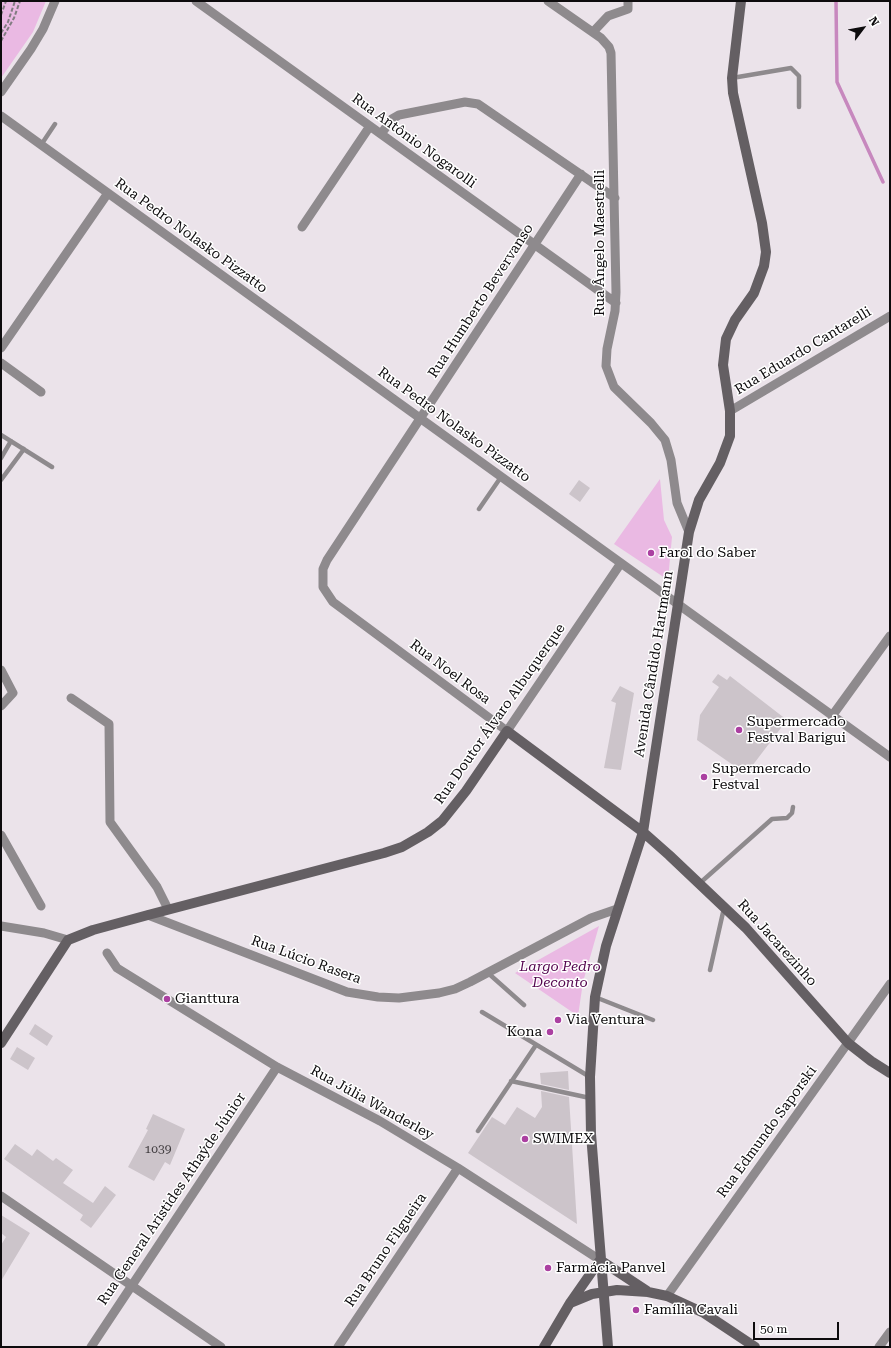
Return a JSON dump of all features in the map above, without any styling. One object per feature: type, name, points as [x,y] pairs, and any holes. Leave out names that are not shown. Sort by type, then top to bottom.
[{"type":"main road","name":"Avenida Cândido Hartmann","points":[[608,1347],[600,1260],[590,1098],[595,997],[606,946],[643,832],[689,532],[699,500],[726,450],[730,436],[730,411],[724,379],[723,352],[730,329],[754,293],[760,281],[766,252],[762,223],[735,107],[732,78],[741,1]]},
{"type":"main road","name":"Rua Noel Rosa","points":[[507,731],[643,832]]},
{"type":"main road","name":"Rua Doutor Álvaro Albuquerque","points":[[148,915],[384,853],[416,840],[442,821],[456,805],[507,731]]},
{"type":"main road","name":"Rua Jacarezinho","points":[[643,832],[700,883],[762,945],[848,1043],[871,1061],[890,1072]]},
{"type":"main road","points":[[1,1043],[68,940],[92,930],[148,915]]},
{"type":"main road","points":[[544,1347],[570,1303],[600,1260]]},
{"type":"main road","name":"Rua Júlia Wanderley","points":[[600,1260],[648,1292]]},
{"type":"main road","name":"Rua Júlia Wanderley","points":[[570,1303],[603,1292],[632,1290],[667,1296],[704,1313],[755,1347]]},
{"type":"street","points":[[1,92],[31,50],[43,29],[55,1]]},
{"type":"street","name":"Rua Antônio Nogarolli","points":[[196,1],[616,303]]},
{"type":"street","points":[[548,1],[593,32],[608,16],[628,9],[628,1]]},
{"type":"street","name":"Rua Ângelo Maestrelli","points":[[593,32],[609,47],[612,60],[616,303],[606,358],[609,377],[614,387],[651,423],[665,440],[671,460],[677,503],[689,532]]},
{"type":"street","points":[[381,134],[392,119],[399,115],[465,102],[478,104],[615,198]]},
{"type":"street","name":"Rua Pedro Nolasko Pizzatto","points":[[1,116],[890,757]]},
{"type":"street","points":[[302,227],[370,126]]},
{"type":"street","name":"Rua Humberto Bevervanso","points":[[323,587],[323,569],[327,560],[581,174]]},
{"type":"street","points":[[1,348],[108,193]]},
{"type":"street","name":"Rua Eduardo Cantarelli","points":[[730,411],[890,316]]},
{"type":"street","points":[[1,363],[41,392]]},
{"type":"street","name":"Rua Doutor Álvaro Albuquerque","points":[[507,731],[620,563]]},
{"type":"street","name":"Rua Noel Rosa","points":[[323,587],[333,602],[507,731]]},
{"type":"street","points":[[832,716],[890,636]]},
{"type":"street","points":[[1,670],[13,693],[1,706]]},
{"type":"street","points":[[71,698],[109,724],[110,822],[157,887],[168,909]]},
{"type":"street","points":[[1,835],[41,906]]},
{"type":"street","name":"Rua Lúcio Rasera","points":[[148,915],[336,988],[362,995],[399,998],[439,993],[465,984],[591,918],[617,909]]},
{"type":"street","points":[[1,926],[44,933],[68,940]]},
{"type":"street","name":"Rua Júlia Wanderley","points":[[107,953],[117,968],[277,1067],[380,1121],[458,1168],[600,1260]]},
{"type":"street","name":"Rua Edmundo Saporski","points":[[667,1296],[890,984]]},
{"type":"street","name":"Rua General Aristides Athaýde Júnior","points":[[91,1347],[277,1067]]},
{"type":"street","name":"Rua Bruno Filgueira","points":[[338,1347],[458,1168]]},
{"type":"street","points":[[1,1196],[221,1347]]},
{"type":"street","points":[[879,1347],[890,1332]]},
{"type":"lane","points":[[732,78],[791,68],[799,76],[799,107]]},
{"type":"lane","points":[[41,145],[55,124]]},
{"type":"lane","points":[[1,435],[52,467]]},
{"type":"lane","points":[[1,458],[11,442]]},
{"type":"lane","points":[[1,480],[24,449]]},
{"type":"lane","points":[[479,509],[501,477]]},
{"type":"lane","points":[[700,883],[772,819],[787,818],[792,814],[793,807]]},
{"type":"lane","points":[[710,970],[724,907]]},
{"type":"lane","points":[[488,973],[524,1005]]},
{"type":"lane","points":[[595,997],[653,1020]]},
{"type":"lane","points":[[482,1012],[590,1077]]},
{"type":"lane","points":[[478,1131],[536,1045]]},
{"type":"lane","points":[[512,1081],[590,1098]]},
{"type":"path","points":[[1,15],[6,1]]},
{"type":"path","points":[[1,33],[8,22],[15,1]]},
{"type":"path","points":[[1,41],[14,18],[20,1]]},
{"type":"green space","points":[[1,1],[46,1],[33,32],[1,78]]},
{"type":"green space","points":[[660,479],[664,520],[672,537],[668,580],[614,544]]},
{"type":"green space","name":"Largo Pedro Deconto","points":[[599,926],[583,982],[578,1016],[515,973]]},
{"type":"building","points":[[579,480],[590,488],[580,502],[569,494]]},
{"type":"building","name":"Supermercado Festval Barigui","points":[[718,674],[727,680],[730,676],[787,720],[746,774],[697,740],[700,715],[719,687],[712,682]]},
{"type":"building","points":[[620,686],[634,693],[621,770],[604,768],[616,703],[611,701]]},
{"type":"building","points":[[35,1024],[53,1036],[47,1046],[29,1034]]},
{"type":"building","points":[[17,1047],[35,1058],[28,1070],[10,1059]]},
{"type":"building","points":[[568,1071],[569,1090],[541,1084],[540,1073]]},
{"type":"building","name":"SWIMEX","points":[[541,1091],[569,1097],[577,1224],[468,1153],[492,1117],[505,1125],[517,1107],[535,1118],[542,1107]]},
{"type":"building","points":[[153,1114],[185,1129],[170,1165],[165,1162],[154,1181],[128,1167],[148,1130],[146,1129]]},
{"type":"building","points":[[15,1144],[32,1156],[37,1149],[53,1161],[56,1158],[73,1170],[63,1183],[93,1203],[105,1186],[116,1195],[91,1228],[80,1220],[83,1215],[4,1159]]},
{"type":"building","points":[[1,1215],[30,1233],[1,1281],[1,1245],[6,1237],[1,1233]]},
{"type":"waterway","points":[[836,1],[837,82],[883,182]]},
{"type":"place","name":"Farol do Saber","points":[[651,553]]},
{"type":"place","name":"Supermercado Festval Barigui","points":[[739,730]]},
{"type":"place","name":"Supermercado Festval","points":[[704,777]]},
{"type":"place","name":"Gianttura","points":[[167,999]]},
{"type":"place","name":"Via Ventura","points":[[558,1020]]},
{"type":"place","name":"Kona","points":[[550,1032]]},
{"type":"place","name":"SWIMEX","points":[[525,1139]]},
{"type":"place","name":"Farmácia Panvel","points":[[548,1268]]},
{"type":"place","name":"Família Cavali","points":[[636,1310]]}]
